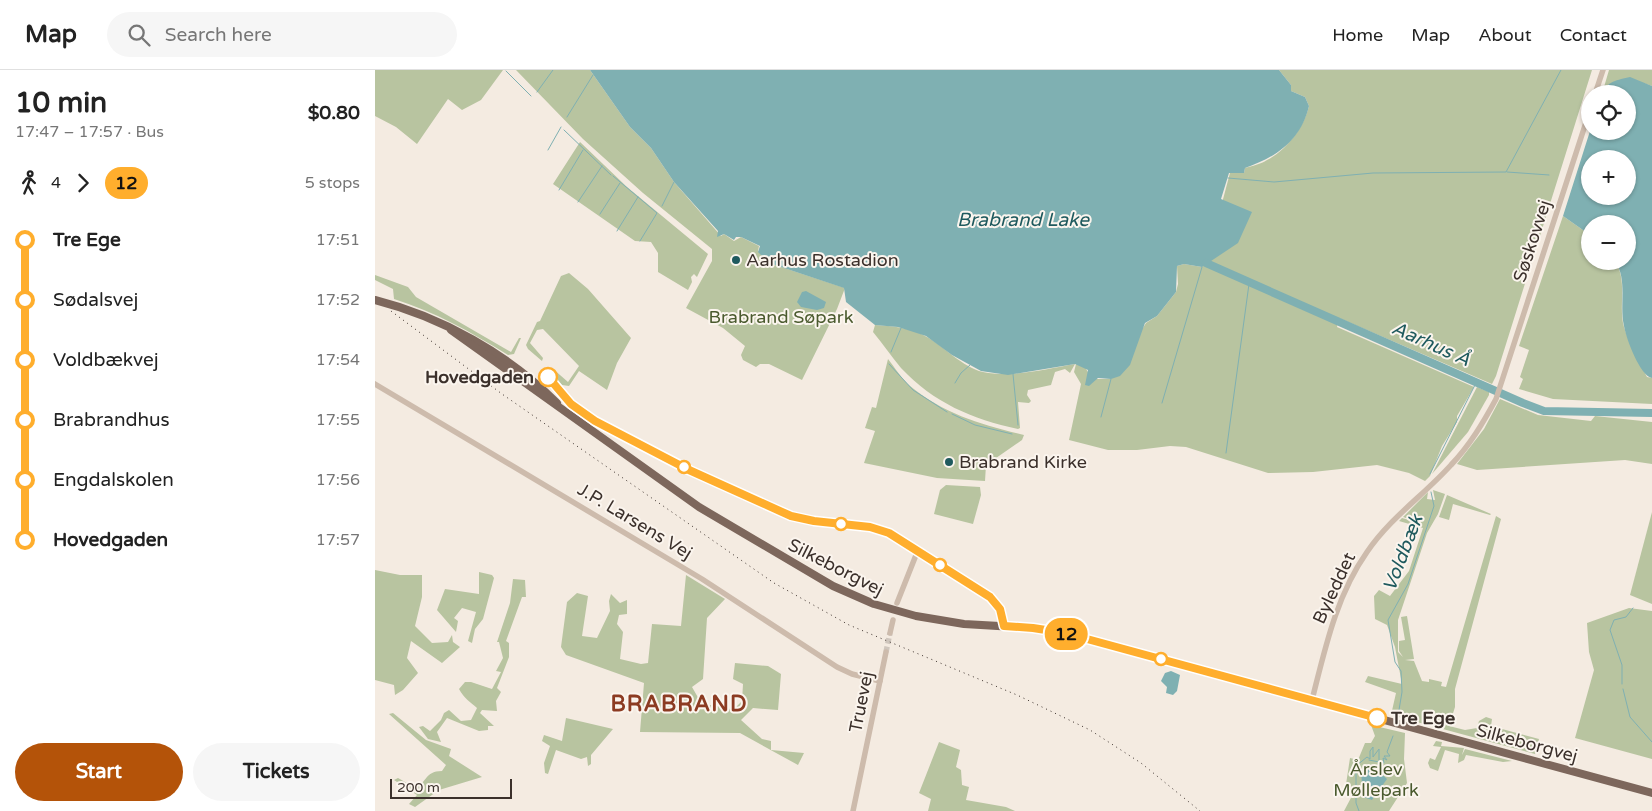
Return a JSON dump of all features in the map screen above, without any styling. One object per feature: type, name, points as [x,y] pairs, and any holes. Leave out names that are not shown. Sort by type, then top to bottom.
[{"type":"main road","name":"Silkeborgvej","points":[[375,300],[417,312],[474,340],[503,358],[535,382],[566,411],[706,511],[816,578],[864,600],[895,611],[933,620],[1060,632],[1652,793]]},
{"type":"street","points":[[1598,85],[1603,70]]},
{"type":"street","name":"Søskovvej","points":[[1433,483],[1467,447],[1496,399],[1581,138]]},
{"type":"street","name":"J.P. Larsens Vej","points":[[375,384],[708,582],[837,667],[852,674],[880,682]]},
{"type":"street","name":"Byleddet","points":[[1312,700],[1332,623],[1352,576],[1382,532],[1433,483]]},
{"type":"street","points":[[897,603],[918,550]]},
{"type":"street","points":[[890,633],[893,620]]},
{"type":"street","name":"Truevej","points":[[853,811],[886,652]]},
{"type":"green space","points":[[375,70],[503,70],[481,100],[462,110],[448,99],[417,144],[396,127],[375,116]]},
{"type":"green space","name":"Brabrand Søpark","points":[[516,70],[590,70],[630,127],[651,148],[674,182],[721,236],[724,234],[734,241],[741,237],[759,246],[758,251],[769,263],[845,288],[837,309],[802,380],[769,364],[760,364],[756,367],[743,360],[741,355],[745,346],[723,328],[686,308],[712,261],[712,249],[643,193],[583,139]]},
{"type":"green space","points":[[1279,70],[1592,70],[1587,85],[1581,85],[1581,105],[1492,384],[1339,318],[1337,327],[1474,387],[1457,416],[1457,422],[1442,446],[1430,476],[1425,481],[1409,473],[1377,465],[1313,472],[1268,473],[1186,447],[1170,446],[1137,450],[1108,450],[1069,440],[1081,384],[1074,372],[1076,364],[1085,367],[1089,374],[1097,379],[1111,379],[1146,323],[1157,316],[1176,292],[1178,284],[1177,266],[1184,264],[1202,267],[1206,263],[1230,173],[1244,173],[1245,168],[1262,163],[1274,156],[1294,137],[1307,114],[1309,106],[1305,97],[1291,91],[1291,85]]},
{"type":"green space","points":[[1609,70],[1652,70],[1652,86],[1640,82],[1627,81],[1605,85]]},
{"type":"green space","points":[[580,142],[627,187],[708,254],[697,277],[694,274],[691,277],[692,282],[688,290],[658,272],[658,253],[651,242],[635,241],[553,184]]},
{"type":"green space","points":[[1563,216],[1581,229],[1581,270],[1619,270],[1622,285],[1622,319],[1631,346],[1647,377],[1652,378],[1652,404],[1553,399],[1519,389],[1523,379],[1520,377],[1529,350],[1519,346]]},
{"type":"green space","points":[[569,273],[588,289],[631,338],[617,363],[607,390],[579,371],[569,386],[562,385],[550,370],[552,368],[568,382],[579,366],[543,329],[537,330],[530,343],[543,358],[542,361],[526,345],[537,322],[540,321],[561,276]]},
{"type":"green space","points":[[375,275],[408,287],[416,297],[511,352],[519,338],[521,338],[514,354],[508,355],[452,323],[394,299],[393,289],[375,280]]},
{"type":"green space","points":[[875,325],[915,331],[934,341],[968,366],[983,372],[1006,374],[1075,364],[1070,373],[1065,369],[1055,372],[1051,385],[1028,390],[1027,395],[1031,401],[1029,403],[1018,402],[1020,428],[1018,429],[969,415],[927,391],[897,364],[873,332]]},
{"type":"green space","points":[[888,359],[910,386],[936,404],[978,422],[1024,435],[1022,440],[986,465],[985,481],[937,478],[864,463],[875,431],[865,428],[872,407],[876,408]]},
{"type":"green space","points":[[1477,387],[1489,392],[1489,395],[1468,432],[1432,474]]},
{"type":"green space","points":[[1500,399],[1538,415],[1591,421],[1595,416],[1652,422],[1652,464],[1625,460],[1477,470],[1457,464],[1484,429]]},
{"type":"green space","points":[[946,485],[980,487],[981,495],[973,524],[934,514],[940,490]]},
{"type":"green space","points":[[1433,490],[1445,494],[1438,514],[1427,533],[1398,620],[1398,652],[1403,657],[1399,651],[1399,641],[1405,640],[1401,617],[1407,616],[1414,659],[1405,660],[1414,661],[1422,681],[1429,682],[1429,679],[1442,682],[1441,686],[1446,687],[1496,516],[1501,519],[1455,689],[1455,707],[1449,726],[1465,730],[1477,728],[1479,721],[1486,717],[1492,719],[1491,726],[1539,739],[1535,754],[1391,715],[1396,693],[1365,682],[1368,676],[1402,684],[1395,647],[1387,625],[1375,619],[1374,596],[1379,590],[1390,596],[1409,571],[1423,528],[1399,521],[1402,518],[1424,524],[1403,517],[1428,492],[1427,499],[1435,500]]},
{"type":"green space","points":[[1447,495],[1491,514],[1453,504],[1449,520],[1439,517]]},
{"type":"green space","points":[[1652,512],[1652,604],[1630,595]]},
{"type":"green space","points":[[375,570],[400,575],[422,575],[422,597],[415,626],[432,643],[448,642],[452,635],[453,642],[460,647],[442,663],[411,641],[407,658],[418,673],[403,690],[395,695],[394,685],[375,680]]},
{"type":"green space","points":[[479,572],[492,575],[494,578],[483,619],[475,629],[472,643],[468,641],[476,612],[462,608],[454,618],[458,621],[456,632],[437,610],[445,589],[479,594]]},
{"type":"green space","points":[[686,575],[725,599],[707,618],[703,679],[692,687],[704,708],[720,701],[732,711],[742,701],[743,684],[733,679],[735,663],[768,666],[781,674],[778,710],[753,708],[741,720],[762,739],[771,741],[771,750],[804,753],[798,765],[740,733],[640,732],[644,683],[566,655],[561,647],[567,602],[577,593],[588,596],[582,636],[597,638],[610,611],[609,601],[611,594],[620,603],[627,600],[627,614],[619,615],[617,624],[623,632],[620,659],[641,664],[648,663],[652,624],[681,626]]},
{"type":"green space","points":[[513,579],[525,580],[526,597],[522,597],[506,641],[509,643],[509,657],[497,688],[501,692],[496,701],[497,711],[482,710],[480,713],[494,726],[488,726],[488,730],[479,731],[447,718],[437,732],[441,742],[428,739],[419,727],[423,726],[430,731],[441,720],[444,713],[449,710],[461,721],[471,720],[477,708],[459,689],[465,682],[471,682],[492,689],[501,672],[496,671],[503,658],[499,642],[497,642],[510,603]]},
{"type":"green space","points":[[1629,608],[1652,611],[1652,759],[1575,738],[1594,670],[1589,652],[1587,623]]},
{"type":"green space","points":[[393,713],[426,740],[451,749],[449,756],[482,777],[439,790],[415,807],[409,804],[417,795],[394,780],[398,778],[408,783],[420,785],[429,775],[442,771],[446,765],[389,714]]},
{"type":"green space","points":[[566,718],[613,729],[591,755],[591,764],[588,766],[587,757],[581,759],[556,750],[548,774],[545,773],[544,763],[550,746],[542,741],[544,735],[562,741]]},
{"type":"green space","name":"Årslev Møllepark","points":[[1371,725],[1405,733],[1404,759],[1407,783],[1389,811],[1344,811],[1353,794],[1345,791],[1350,758],[1358,760],[1365,743],[1371,743],[1375,736]]},
{"type":"green space","points":[[1436,741],[1442,742],[1441,746],[1464,748],[1462,755],[1465,749],[1512,761],[1503,762],[1466,755],[1464,760],[1458,763],[1459,754],[1445,750],[1438,771],[1430,768],[1428,763],[1430,758],[1435,760],[1441,747],[1433,746]]},
{"type":"green space","points":[[939,742],[960,750],[956,767],[961,770],[962,785],[969,787],[966,800],[1006,807],[1015,811],[928,811],[931,799],[919,793]]},
{"type":"water","name":"Brabrand Lake","points":[[590,70],[1279,70],[1291,85],[1291,91],[1305,97],[1309,106],[1300,128],[1286,146],[1257,164],[1245,168],[1244,173],[1229,173],[1221,199],[1252,212],[1238,243],[1202,267],[1184,264],[1177,266],[1176,292],[1157,316],[1145,323],[1130,365],[1120,376],[1111,379],[1098,378],[1089,386],[1085,385],[1088,370],[1075,364],[1008,375],[981,371],[952,355],[926,336],[898,327],[875,325],[846,302],[844,288],[769,263],[758,252],[760,246],[741,237],[736,237],[734,240],[724,234],[717,237],[718,231],[674,182],[651,148],[630,127]]},
{"type":"water","points":[[1630,77],[1652,86],[1652,378],[1647,376],[1638,364],[1628,339],[1623,318],[1620,270],[1636,270],[1636,215],[1581,215],[1581,229],[1563,216],[1581,159],[1581,205],[1636,205],[1636,150],[1584,150],[1587,140],[1636,140],[1636,85],[1608,85],[1617,80]]},
{"type":"water","points":[[806,291],[826,302],[824,308],[817,310],[801,307],[797,302],[802,292]]},
{"type":"water","points":[[1171,671],[1180,675],[1177,691],[1173,695],[1166,693],[1167,687],[1161,681],[1165,673]]},
{"type":"water","points":[[1364,768],[1377,770],[1387,779],[1372,800],[1363,797],[1361,771]]},
{"type":"waterway","points":[[537,92],[553,70]]},
{"type":"waterway","points":[[1228,178],[1274,182],[1373,173],[1506,172],[1561,70]]},
{"type":"waterway","points":[[506,71],[531,96]]},
{"type":"waterway","points":[[567,117],[593,75]]},
{"type":"waterway","points":[[548,150],[561,127]]},
{"type":"waterway","points":[[564,130],[611,175]]},
{"type":"waterway","points":[[559,190],[583,150]]},
{"type":"waterway","points":[[578,202],[602,166]]},
{"type":"waterway","points":[[1507,172],[1549,175]]},
{"type":"waterway","points":[[613,176],[657,213],[640,241]]},
{"type":"waterway","points":[[662,206],[674,182]]},
{"type":"waterway","points":[[600,214],[620,183]]},
{"type":"waterway","points":[[617,231],[638,197]]},
{"type":"waterway","name":"Aarhus Å","points":[[1206,263],[1544,411],[1652,413]]},
{"type":"waterway","points":[[1162,403],[1202,267]]},
{"type":"waterway","points":[[1226,453],[1249,284]]},
{"type":"waterway","points":[[891,352],[901,328]]},
{"type":"waterway","points":[[889,364],[913,390],[947,412]]},
{"type":"waterway","points":[[955,383],[961,373],[970,365]]},
{"type":"waterway","points":[[1013,374],[1018,425]]},
{"type":"waterway","points":[[1101,417],[1111,379]]},
{"type":"waterway","name":"Voldbæk","points":[[1430,474],[1477,381]]},
{"type":"waterway","points":[[952,414],[975,425],[1012,434]]},
{"type":"waterway","name":"Voldbæk","points":[[1399,710],[1402,692],[1401,671],[1395,662],[1388,620],[1408,584],[1434,506],[1431,492]]},
{"type":"waterway","points":[[1622,684],[1622,665],[1610,630],[1614,620],[1626,617],[1633,608]]},
{"type":"waterway","points":[[1623,689],[1630,717],[1652,742]]},
{"type":"waterway","name":"Voldbæk","points":[[1359,811],[1356,803],[1356,766],[1367,757],[1370,759],[1370,751],[1373,747],[1373,757],[1379,749],[1379,762],[1384,763],[1383,758],[1387,760],[1384,756],[1390,756],[1387,752],[1393,736]]},
{"type":"waterway","points":[[1369,760],[1379,762]]},
{"type":"tunnel","points":[[886,652],[890,633]]},
{"type":"railway","points":[[391,311],[502,394],[774,583],[849,625],[1017,695],[1090,730],[1141,763],[1200,811]]},
{"type":"bus line","name":"12","points":[[548,377],[571,404],[595,421],[731,490],[791,516],[814,521],[881,529],[897,537],[990,597],[1000,609],[1004,626],[1065,633],[1377,718]]},
{"type":"place","name":"Aarhus Rostadion","points":[[736,260]]},
{"type":"place","name":"Hovedgaden","points":[[548,377]]},
{"type":"place","name":"Brabrand Kirke","points":[[949,462]]},
{"type":"place","name":"Tre Ege","points":[[1377,718]]},
{"type":"district","name":"BRABRAND","points":[[679,704]]}]
